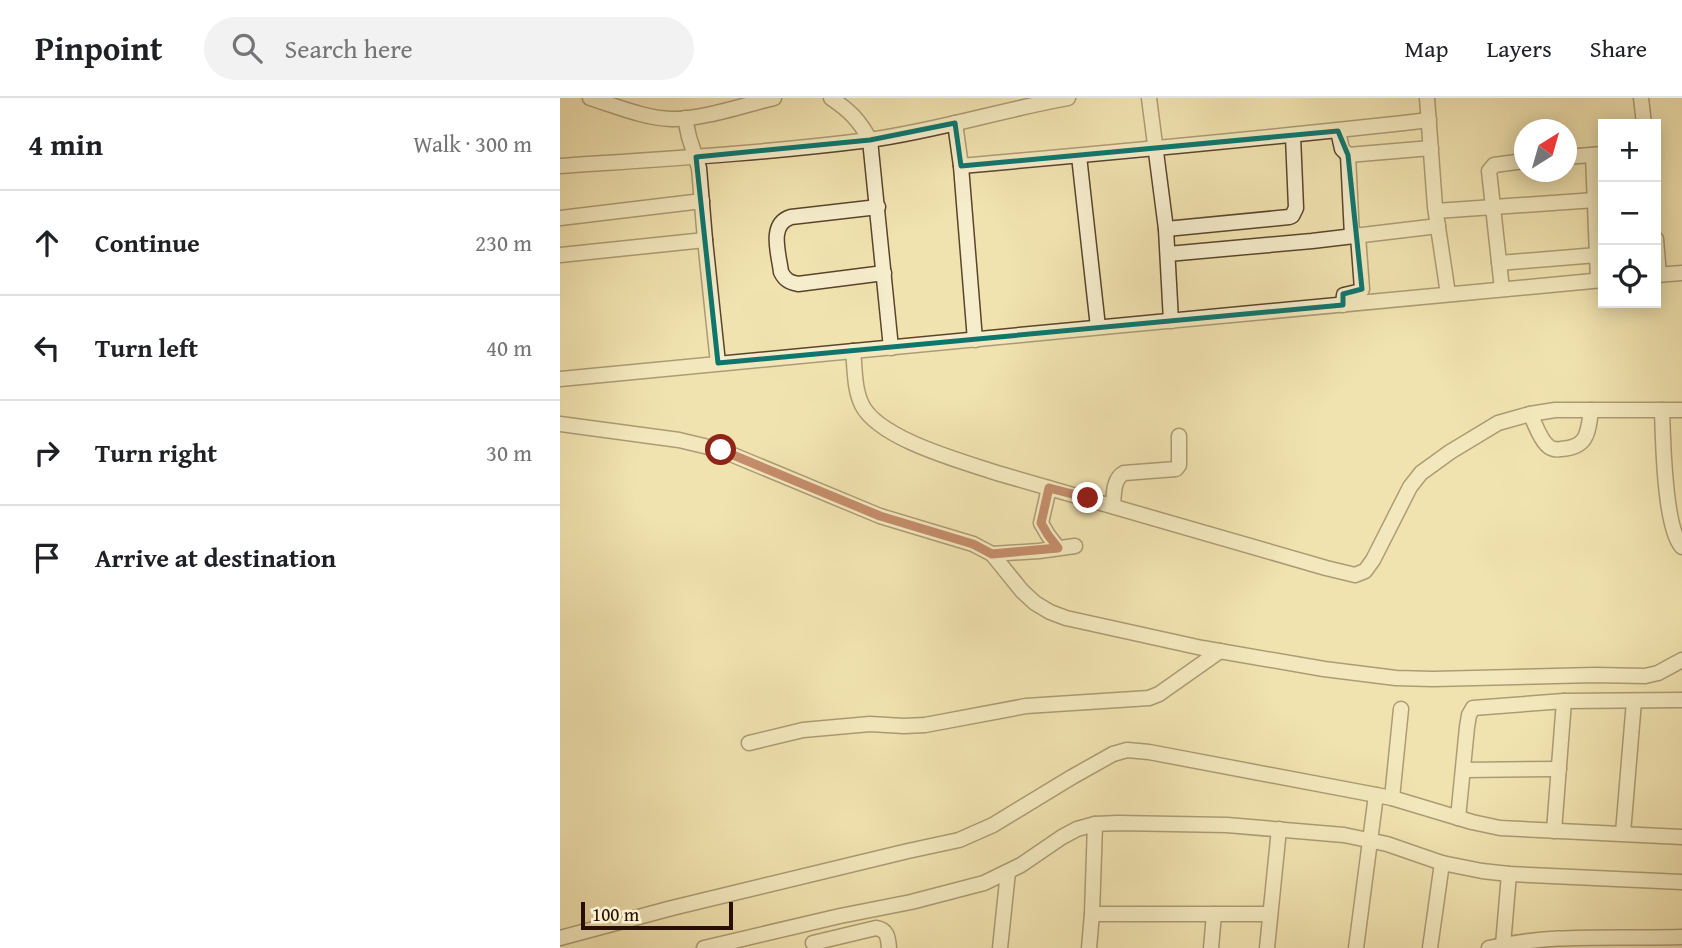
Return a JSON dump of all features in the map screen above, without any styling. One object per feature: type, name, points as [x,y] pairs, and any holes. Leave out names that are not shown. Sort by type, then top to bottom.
[{"type":"street","points":[[590,98],[668,119],[685,118],[774,98]]},
{"type":"street","points":[[831,98],[859,121],[870,140],[891,348]]},
{"type":"street","points":[[560,166],[870,140],[1068,98]]},
{"type":"street","points":[[1149,98],[1166,229],[1171,321]]},
{"type":"street","points":[[1427,98],[1437,219],[1448,294]]},
{"type":"street","points":[[1640,98],[1643,119]]},
{"type":"street","points":[[685,118],[699,168],[718,363]]},
{"type":"street","points":[[961,166],[1293,136],[1429,120]]},
{"type":"street","points":[[955,123],[975,340]]},
{"type":"street","points":[[1338,131],[1342,149],[1348,155],[1362,289],[1344,295],[1343,305]]},
{"type":"street","points":[[1166,229],[1292,216],[1296,208],[1293,136]]},
{"type":"street","points":[[1348,155],[1431,148]]},
{"type":"street","points":[[1577,156],[1598,154]]},
{"type":"street","points":[[1079,156],[1098,327]]},
{"type":"street","points":[[1502,289],[1489,177],[1490,167],[1514,163]]},
{"type":"street","points":[[1168,254],[1355,236],[1492,206],[1598,191],[1598,263]]},
{"type":"street","points":[[560,218],[702,201]]},
{"type":"street","points":[[878,207],[791,217],[779,224],[776,231],[781,272],[790,283],[884,273]]},
{"type":"street","points":[[560,255],[705,240]]},
{"type":"street","points":[[1499,263],[1597,254]]},
{"type":"street","points":[[1661,275],[1682,272]]},
{"type":"street","points":[[560,379],[1598,280]]},
{"type":"street","points":[[853,351],[857,389],[862,405],[871,418],[884,428],[945,455],[997,473],[1355,575],[1365,571],[1374,560],[1410,487],[1422,473],[1450,452],[1498,423],[1555,410],[1682,410]]},
{"type":"street","points":[[1530,414],[1546,444],[1560,450],[1576,447],[1584,441],[1591,410]]},
{"type":"street","points":[[1662,410],[1665,479],[1672,528],[1682,547]]},
{"type":"street","points":[[560,424],[679,440],[721,450],[880,516],[973,544],[992,554],[1035,603],[1050,612],[1086,624],[1220,651],[1396,678],[1645,676],[1658,673],[1682,660]]},
{"type":"street","points":[[1113,506],[1116,482],[1120,475],[1176,469],[1179,465],[1179,436]]},
{"type":"street","points":[[1049,488],[1041,523],[1058,548]]},
{"type":"street","points":[[992,554],[1075,545]]},
{"type":"street","points":[[749,743],[803,730],[870,724],[904,726],[1026,706],[1149,698],[1159,694],[1220,651]]},
{"type":"street","points":[[1458,818],[1467,727],[1473,708],[1564,701],[1682,700]]},
{"type":"street","points":[[1554,831],[1564,701]]},
{"type":"street","points":[[1623,833],[1634,701]]},
{"type":"street","points":[[1392,799],[1401,709]]},
{"type":"street","points":[[560,938],[672,908],[959,840],[993,825],[1113,754],[1127,750],[1149,752],[1375,800],[1392,799],[1500,828],[1682,837]]},
{"type":"street","points":[[1464,770],[1559,769]]},
{"type":"street","points":[[1356,948],[1375,800]]},
{"type":"street","points":[[1089,948],[1096,824]]},
{"type":"street","points":[[704,948],[984,883],[1008,872],[1077,829],[1096,824],[1227,825],[1371,835],[1387,844],[1442,863],[1509,874],[1682,881]]},
{"type":"street","points":[[1267,948],[1279,830]]},
{"type":"street","points":[[1430,948],[1442,863]]},
{"type":"street","points":[[1000,948],[1008,872]]},
{"type":"street","points":[[1509,874],[1493,947],[1682,937]]},
{"type":"street","points":[[1092,914],[1270,914]]},
{"type":"street","points":[[1211,948],[1214,914]]},
{"type":"street","points":[[809,923],[814,945],[876,928],[887,935],[889,948]]},
{"type":"highlighted area","points":[[955,123],[961,166],[1338,131],[1348,155],[1362,289],[1343,294],[1343,305],[718,363],[696,157],[870,140]]},
{"type":"route","points":[[721,450],[880,516],[973,544],[992,554],[1058,548],[1041,523],[1049,488],[1088,498]]}]
